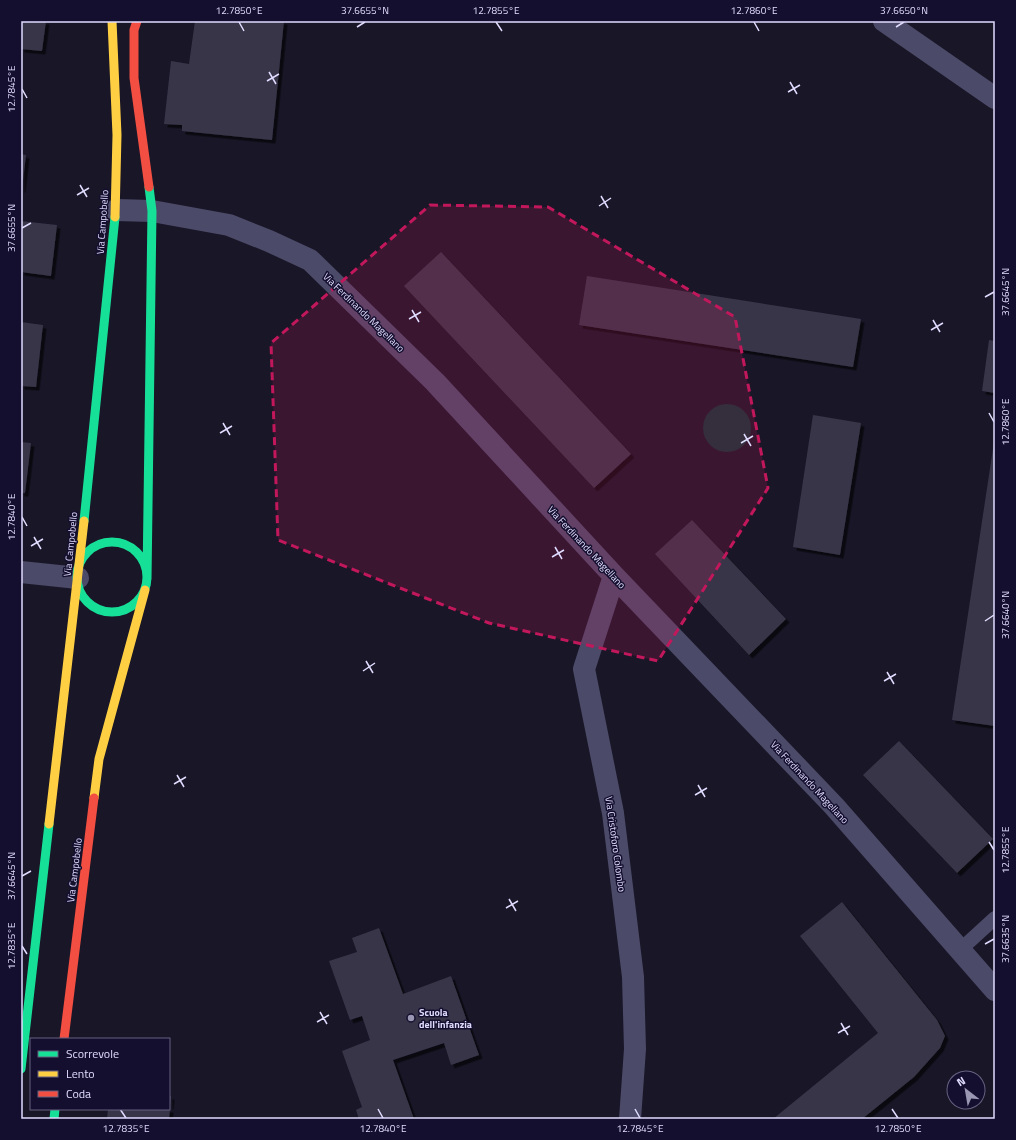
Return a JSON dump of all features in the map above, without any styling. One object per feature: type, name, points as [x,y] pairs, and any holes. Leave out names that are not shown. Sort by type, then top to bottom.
[{"type":"main road","name":"Via Campobello","points":[[21,1068],[78,578],[116,210],[117,135],[112,21]]},
{"type":"main road","points":[[137,21],[134,30],[134,78],[152,211],[147,579]]},
{"type":"main road","points":[[145,590],[138,600],[129,607],[118,611],[106,611],[95,607],[86,600],[80,590],[78,578],[79,567],[84,557],[92,549],[102,544],[113,542],[124,544],[134,550],[141,557],[146,568],[147,579]]},
{"type":"main road","name":"Via Campobello","points":[[64,1038],[99,759],[147,579]]},
{"type":"street","points":[[894,24],[995,98]]},
{"type":"street","name":"Via Ferdinando Magellano","points":[[116,210],[152,211],[230,225],[310,260],[435,382],[614,576],[834,806],[995,990]]},
{"type":"street","points":[[21,572],[78,578]]},
{"type":"street","name":"Via Cristoforo Colombo","points":[[614,576],[584,669],[613,813],[633,977],[635,1049],[630,1119]]},
{"type":"lane","points":[[960,950],[995,918]]},
{"type":"highlighted area","points":[[430,205],[548,207],[735,317],[768,488],[658,661],[489,623],[278,540],[271,343]]},
{"type":"green space","points":[[727,404],[736,406],[744,411],[749,419],[751,428],[749,437],[744,445],[736,450],[727,452],[718,450],[710,445],[705,437],[703,428],[705,419],[710,411],[718,406]]},
{"type":"building","points":[[21,21],[46,21],[42,51],[21,49]]},
{"type":"building","points":[[195,21],[284,21],[272,140],[182,131],[182,125],[164,124],[171,61],[189,64]]},
{"type":"building","points":[[21,154],[26,155],[22,189],[21,189]]},
{"type":"building","points":[[21,221],[57,225],[51,276],[21,272]]},
{"type":"building","points":[[441,252],[631,454],[594,488],[404,286]]},
{"type":"building","points":[[587,276],[861,319],[853,367],[579,325]]},
{"type":"building","points":[[21,322],[43,325],[36,387],[21,386]]},
{"type":"building","points":[[989,340],[995,341],[995,393],[982,391]]},
{"type":"building","points":[[813,415],[861,423],[840,555],[793,547]]},
{"type":"building","points":[[21,442],[31,443],[25,493],[21,493]]},
{"type":"building","points":[[995,442],[995,726],[952,720]]},
{"type":"building","points":[[692,520],[786,619],[749,655],[655,554]]},
{"type":"building","points":[[899,741],[993,839],[957,873],[863,775]]},
{"type":"building","points":[[842,902],[937,1020],[945,1036],[940,1048],[914,1077],[862,1119],[773,1119],[878,1033],[800,936]]},
{"type":"building","points":[[379,928],[403,994],[451,976],[479,1055],[451,1065],[444,1043],[393,1060],[414,1119],[359,1119],[356,1110],[362,1107],[342,1051],[370,1040],[362,1016],[350,1020],[329,961],[357,952],[352,938]]},
{"type":"building","points":[[108,1110],[170,1110],[169,1119],[107,1119]]},
{"type":"traffic: fast","points":[[147,579],[152,211],[149,187]]},
{"type":"traffic: fast","points":[[84,521],[115,217]]},
{"type":"traffic: fast","points":[[112,542],[131,548],[141,558],[147,577],[141,596],[131,606],[112,612],[93,606],[83,596],[77,577],[83,558],[93,548],[112,542]]},
{"type":"traffic: fast","points":[[21,1069],[49,824]]},
{"type":"traffic: fast","points":[[54,1119],[55,1110]]},
{"type":"traffic: slow","points":[[112,21],[117,135],[115,217]]},
{"type":"traffic: slow","points":[[49,824],[84,521]]},
{"type":"traffic: slow","points":[[94,798],[99,759],[145,590]]},
{"type":"traffic: jam","points":[[137,21],[134,30],[134,78],[149,187]]},
{"type":"traffic: jam","points":[[64,1038],[94,798]]},
{"type":"place","name":"Scuola dell'infanzia","points":[[411,1018]]}]
